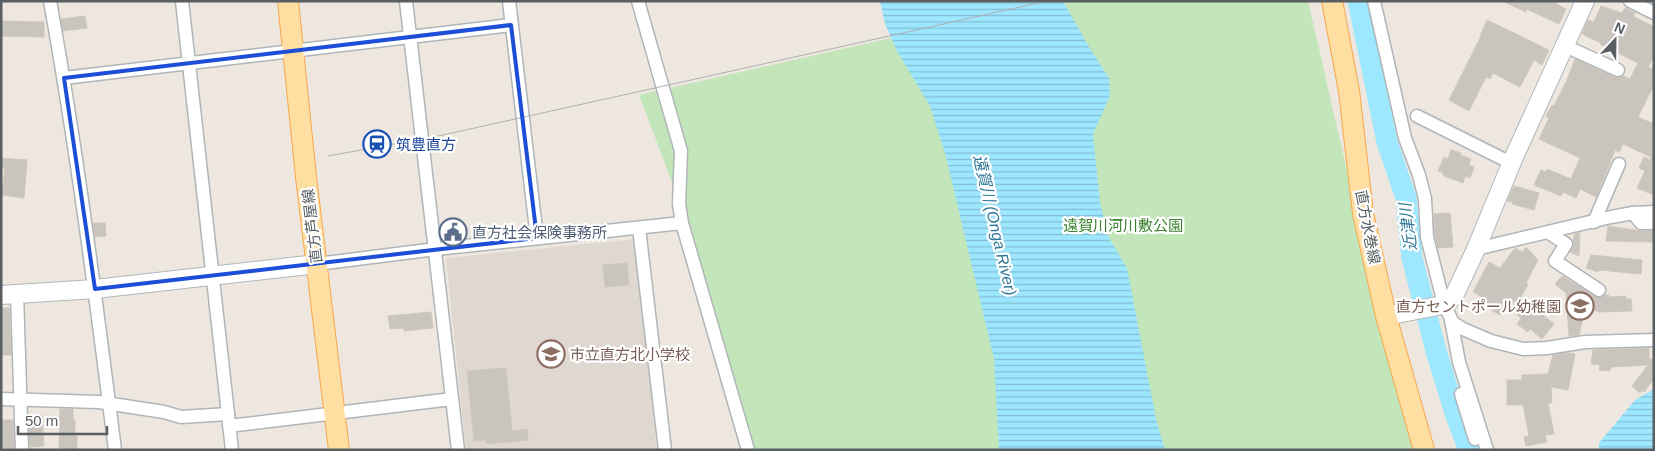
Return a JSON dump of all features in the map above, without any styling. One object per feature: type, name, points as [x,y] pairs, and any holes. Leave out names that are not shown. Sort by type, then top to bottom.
[{"type":"main road","name":"直方芦屋線","points":[[288,1],[339,450]]},
{"type":"main road","name":"直方水巻線","points":[[1332,1],[1349,91],[1363,213],[1386,316],[1424,450]]},
{"type":"street","points":[[50,1],[64,78],[116,450]]},
{"type":"street","points":[[182,1],[232,450]]},
{"type":"street","points":[[406,1],[458,450]]},
{"type":"street","points":[[508,1],[538,238]]},
{"type":"street","points":[[638,1],[681,150],[679,204],[682,223],[748,450]]},
{"type":"street","points":[[1374,1],[1405,138],[1419,175],[1425,199],[1427,237],[1444,310],[1486,450]]},
{"type":"street","points":[[1444,310],[1454,296],[1476,249],[1511,163],[1585,1]]},
{"type":"street","points":[[1630,1],[1654,12]]},
{"type":"street","points":[[64,78],[511,25]]},
{"type":"street","points":[[1565,46],[1618,70]]},
{"type":"street","points":[[1417,116],[1511,163]]},
{"type":"street","points":[[1594,222],[1619,164]]},
{"type":"street","points":[[1476,249],[1633,213],[1654,212]]},
{"type":"street","points":[[1633,213],[1641,223],[1654,223]]},
{"type":"street","points":[[22,450],[20,400],[9,294],[95,289],[213,277],[436,249],[682,223]]},
{"type":"street","points":[[639,228],[665,450]]},
{"type":"street","points":[[1548,233],[1566,244],[1555,261],[1599,290]]},
{"type":"street","points":[[1386,316],[1444,310]]},
{"type":"street","points":[[1444,310],[1453,323],[1463,329],[1490,341],[1524,349],[1547,348],[1585,342],[1654,340]]},
{"type":"street","points":[[1459,362],[1460,392],[1479,450]]},
{"type":"street","points":[[1,399],[110,403],[164,412],[181,417],[228,420],[335,413],[452,399]]},
{"type":"highlighted area","points":[[511,25],[537,238],[95,289],[64,78]]},
{"type":"shaded area","name":"市立直方北小学校","points":[[635,239],[657,450],[466,450],[446,258]]},
{"type":"green space","name":"遠賀川河川敷公園","points":[[1054,1],[1308,1],[1381,319],[1418,450],[754,450],[692,235],[639,95]]},
{"type":"water","name":"遠賀川 (Onga River)","points":[[880,1],[1063,1],[1109,78],[1110,96],[1093,134],[1100,202],[1108,236],[1127,268],[1156,419],[1165,450],[999,450],[994,359],[945,153],[930,106],[898,53],[885,24]]},
{"type":"water","points":[[1654,389],[1654,450],[1599,450],[1599,443],[1635,400]]},
{"type":"building","points":[[1502,1],[1551,1],[1566,9],[1559,24],[1527,9],[1526,12]]},
{"type":"building","points":[[1601,6],[1622,13],[1625,8],[1635,13],[1633,16],[1654,27],[1654,56],[1648,67],[1654,70],[1654,85],[1638,117],[1654,124],[1654,195],[1637,188],[1645,171],[1639,168],[1644,157],[1650,160],[1651,157],[1623,144],[1619,152],[1615,150],[1596,197],[1580,189],[1576,198],[1563,192],[1561,196],[1534,185],[1541,170],[1546,172],[1547,169],[1571,179],[1580,158],[1539,139],[1549,118],[1546,116],[1552,105],[1554,106],[1575,59],[1615,77],[1623,76],[1630,79],[1638,63],[1582,34],[1588,20],[1594,22]]},
{"type":"building","points":[[85,16],[87,28],[63,31],[61,19]]},
{"type":"building","points":[[1487,20],[1549,50],[1542,65],[1534,60],[1520,87],[1493,73],[1490,79],[1486,77],[1469,111],[1449,100]]},
{"type":"building","points":[[1,21],[44,22],[44,37],[1,36]]},
{"type":"building","points":[[1451,150],[1471,159],[1469,165],[1474,167],[1470,178],[1465,176],[1463,183],[1444,176],[1442,172],[1438,171],[1444,157],[1448,159]]},
{"type":"building","points":[[1,158],[27,160],[24,198],[2,195],[5,168],[1,168]]},
{"type":"building","points":[[1514,186],[1539,193],[1534,210],[1507,201]]},
{"type":"building","points":[[1450,213],[1453,247],[1438,248],[1435,236],[1434,214]]},
{"type":"building","points":[[93,223],[105,223],[106,236],[95,237]]},
{"type":"building","points":[[1608,226],[1654,231],[1654,242],[1606,241]]},
{"type":"building","points":[[1580,233],[1579,256],[1570,252],[1574,245],[1575,234]]},
{"type":"building","points":[[1526,247],[1538,260],[1521,297],[1554,324],[1542,339],[1530,329],[1528,332],[1517,324],[1521,318],[1505,306],[1500,315],[1491,310],[1492,307],[1482,301],[1484,298],[1473,292],[1489,262],[1500,268],[1515,248],[1522,252]]},
{"type":"building","points":[[1591,255],[1642,260],[1641,274],[1599,270],[1598,272],[1586,268]]},
{"type":"building","points":[[627,263],[629,285],[605,287],[603,265]]},
{"type":"building","points":[[1562,276],[1598,298],[1606,295],[1609,295],[1609,297],[1626,296],[1626,299],[1631,299],[1632,311],[1598,312],[1585,309],[1579,335],[1569,336],[1566,293],[1555,284]]},
{"type":"building","points":[[1,308],[9,308],[11,355],[1,355]]},
{"type":"building","points":[[431,312],[433,328],[404,331],[404,328],[390,329],[388,316]]},
{"type":"building","points":[[1649,348],[1649,358],[1652,360],[1654,358],[1654,379],[1644,392],[1642,390],[1640,393],[1632,386],[1648,365],[1611,367],[1610,371],[1599,370],[1600,365],[1591,364],[1593,350]]},
{"type":"building","points":[[1575,354],[1568,390],[1551,387],[1552,403],[1548,403],[1554,434],[1545,435],[1547,442],[1526,446],[1524,437],[1529,436],[1523,405],[1507,405],[1507,380],[1522,380],[1522,375],[1548,374],[1553,355]]},
{"type":"building","points":[[506,368],[512,431],[527,429],[528,440],[487,444],[486,440],[474,441],[467,371]]},
{"type":"building","points":[[60,409],[73,409],[77,449],[59,448]]},
{"type":"building","points":[[42,415],[44,446],[30,447],[29,416]]},
{"type":"building","points":[[2,420],[13,420],[14,448],[1,448]]},
{"type":"waterway","name":"近津川","points":[[1358,1],[1387,142],[1406,198],[1412,258],[1436,351],[1455,413],[1469,450]]},
{"type":"tram line","points":[[328,156],[443,135],[1047,1]]},
{"type":"place","name":"筑豊直方","points":[[377,144]]},
{"type":"place","name":"直方社会保険事務所","points":[[453,232]]},
{"type":"place","name":"直方セントポール幼稚園","points":[[1580,306]]},
{"type":"place","name":"市立直方北小学校","points":[[551,354]]}]
